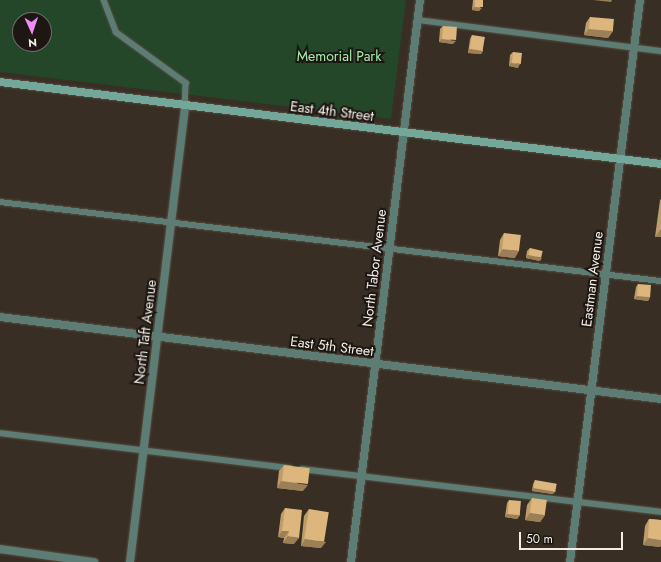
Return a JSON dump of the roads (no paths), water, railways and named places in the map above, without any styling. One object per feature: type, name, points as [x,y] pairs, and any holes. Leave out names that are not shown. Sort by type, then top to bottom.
[{"type":"main road","name":"East 4th Street","points":[[0,82],[661,164]]},
{"type":"street","name":"North Tabor Avenue","points":[[351,562],[420,0]]},
{"type":"street","name":"Eastman Avenue","points":[[570,562],[640,0]]},
{"type":"street","name":"North Taft Avenue","points":[[130,562],[185,106]]},
{"type":"street","name":"East 5th Street","points":[[0,317],[158,335],[376,364],[661,399]]},
{"type":"street","points":[[0,549],[94,562]]},
{"type":"lane","points":[[104,0],[116,32],[186,83],[185,106]]},
{"type":"lane","points":[[418,20],[661,51]]},
{"type":"lane","points":[[0,202],[171,224],[661,281]]},
{"type":"lane","points":[[0,433],[661,512]]},
{"type":"park label","name":"Memorial Park","points":[[339,56]]}]
